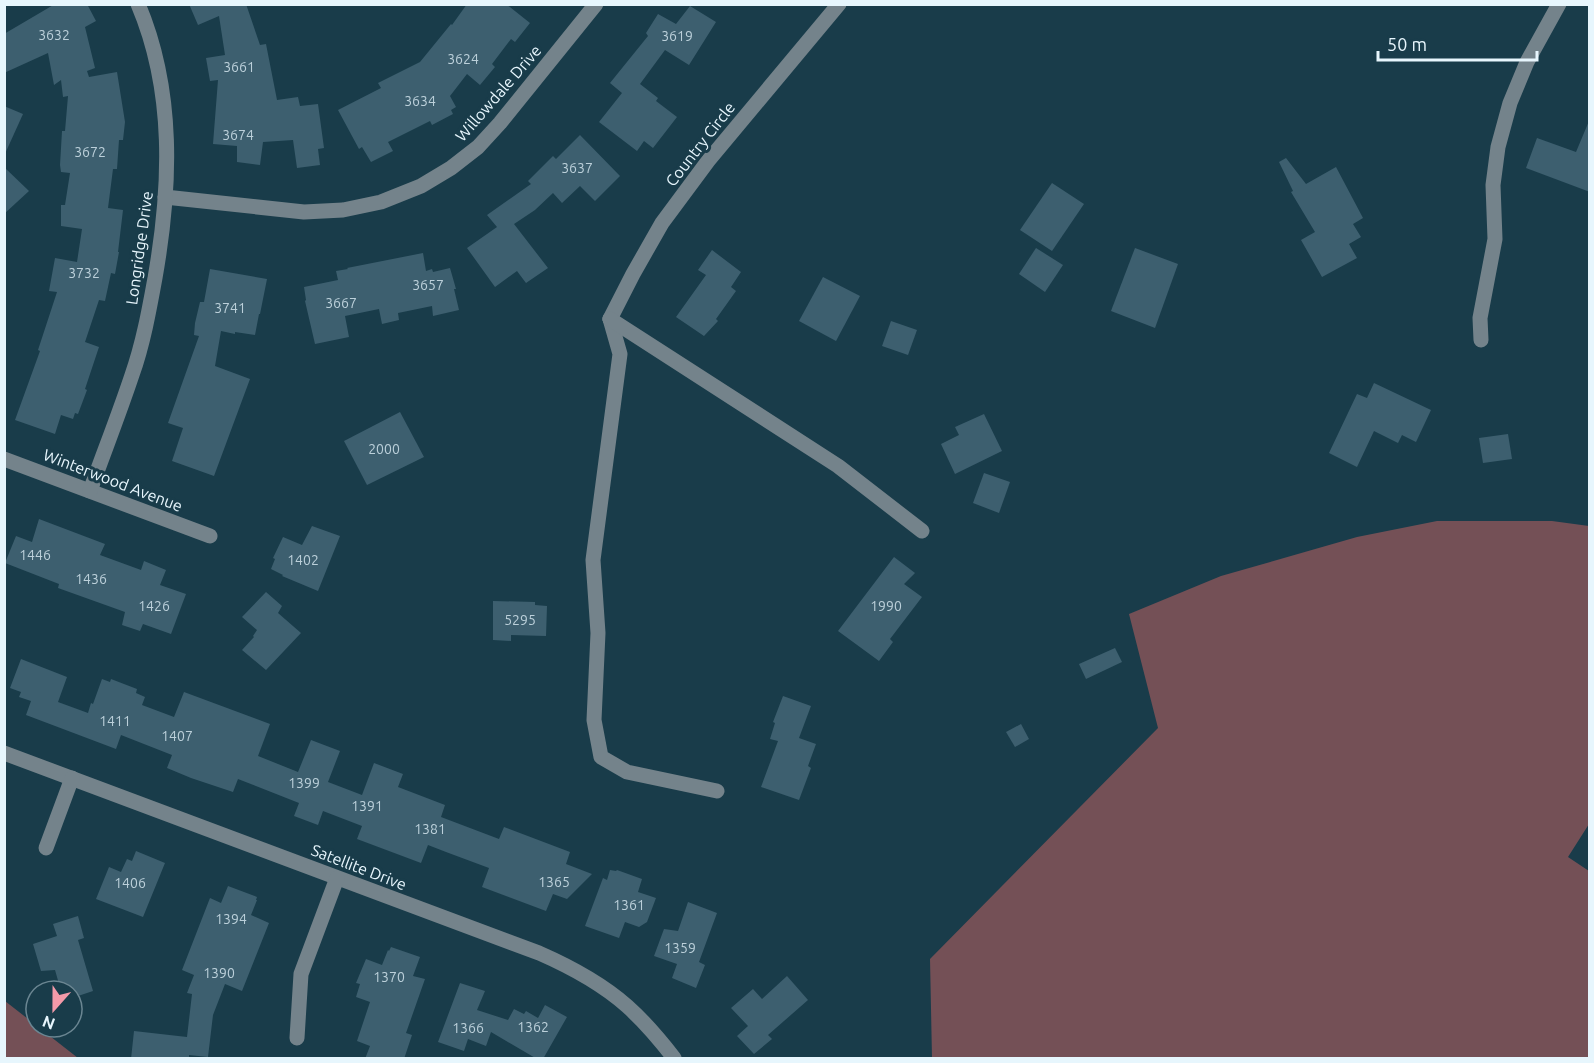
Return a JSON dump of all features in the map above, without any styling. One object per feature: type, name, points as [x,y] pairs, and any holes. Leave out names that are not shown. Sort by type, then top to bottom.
[{"type":"street","name":"Longridge Drive","points":[[90,491],[133,375],[148,316],[159,255],[165,197],[167,152],[165,108],[156,60],[138,4]]},
{"type":"street","name":"Willowdale Drive","points":[[165,197],[304,212],[343,210],[381,202],[421,186],[451,168],[478,147],[596,4]]},
{"type":"street","name":"Country Circle","points":[[610,320],[662,223],[708,161],[839,4]]},
{"type":"street","points":[[1481,340],[1480,318],[1495,239],[1493,185],[1498,147],[1510,103],[1527,62],[1558,4]]},
{"type":"street","points":[[610,320],[838,466],[922,531]]},
{"type":"street","points":[[610,320],[620,354],[593,560],[598,633],[594,720],[601,757],[627,772],[717,791]]},
{"type":"street","name":"Winterwood Avenue","points":[[4,459],[210,536]]},
{"type":"street","name":"Satellite Drive","points":[[4,753],[539,953],[595,982],[627,1006],[653,1032],[674,1059]]},
{"type":"street","points":[[46,848],[72,778]]},
{"type":"street","points":[[297,1038],[301,974],[337,878]]},
{"type":"shaded area","points":[[1437,521],[1552,521],[1589,526],[1589,824],[1568,857],[1589,871],[1589,1058],[932,1058],[930,959],[1158,728],[1129,614],[1221,576],[1357,537]]},
{"type":"shaded area","points":[[5,1001],[24,1016],[24,1039],[54,1039],[78,1058],[5,1058]]},
{"type":"building","points":[[55,4],[87,4],[96,21],[85,27],[95,68],[87,71],[89,77],[117,72],[125,122],[123,140],[119,140],[117,169],[113,169],[108,208],[123,210],[115,274],[111,273],[105,301],[99,300],[85,342],[99,347],[78,414],[75,413],[73,419],[61,415],[55,434],[15,420],[40,351],[38,350],[57,292],[49,291],[55,258],[77,262],[82,229],[61,226],[61,205],[65,205],[70,173],[61,172],[60,165],[62,131],[65,131],[68,96],[63,97],[61,80],[54,85],[48,53],[4,73],[4,34]]},
{"type":"building","points":[[189,4],[246,4],[260,45],[266,44],[277,100],[298,97],[300,106],[318,104],[324,148],[318,149],[320,165],[297,168],[293,140],[263,142],[260,165],[237,162],[237,146],[213,144],[218,80],[210,81],[206,58],[225,55],[219,16],[198,25]]},
{"type":"building","points":[[467,4],[506,4],[530,23],[515,42],[511,39],[492,64],[495,67],[480,85],[467,74],[450,96],[456,107],[451,110],[453,114],[432,125],[430,121],[388,142],[393,151],[371,162],[362,147],[359,149],[338,110],[381,88],[378,83],[420,62]]},
{"type":"building","points":[[690,6],[716,22],[689,65],[665,50],[640,84],[658,98],[656,101],[677,117],[653,148],[644,141],[637,151],[599,122],[622,93],[610,83],[648,36],[646,33],[658,14],[676,24]]},
{"type":"building","points":[[4,106],[23,114],[4,156]]},
{"type":"building","points":[[1589,121],[1590,192],[1526,168],[1537,138],[1576,152]]},
{"type":"building","points":[[580,135],[620,176],[595,201],[580,186],[562,203],[553,193],[535,210],[514,224],[548,268],[526,283],[517,271],[495,287],[467,248],[497,227],[487,215],[531,184],[528,181],[553,156],[556,159]]},
{"type":"building","points":[[1286,158],[1306,184],[1336,167],[1363,218],[1353,224],[1361,237],[1349,244],[1357,258],[1322,277],[1301,240],[1315,232],[1291,192],[1293,191],[1279,162]]},
{"type":"building","points":[[4,167],[29,191],[4,214]]},
{"type":"building","points":[[1052,183],[1084,204],[1052,251],[1020,230]]},
{"type":"building","points":[[1036,248],[1063,265],[1045,292],[1019,274]]},
{"type":"building","points":[[1135,248],[1178,264],[1155,328],[1111,311]]},
{"type":"building","points":[[712,250],[741,272],[731,287],[736,291],[716,319],[718,321],[704,336],[676,317],[706,275],[698,270]]},
{"type":"building","points":[[423,253],[426,271],[432,269],[433,272],[450,268],[459,310],[433,316],[432,306],[398,313],[399,320],[382,324],[379,309],[345,316],[349,337],[315,344],[304,287],[338,280],[336,271]]},
{"type":"building","points":[[210,269],[267,279],[255,335],[221,331],[215,366],[250,379],[214,476],[172,461],[183,428],[168,423],[199,336],[194,335],[195,323],[200,302],[204,302]]},
{"type":"building","points":[[823,277],[860,296],[836,341],[799,321]]},
{"type":"building","points":[[891,321],[917,330],[908,355],[882,346]]},
{"type":"building","points":[[1374,383],[1431,410],[1416,442],[1402,435],[1398,443],[1374,431],[1357,467],[1329,453],[1357,394],[1367,398]]},
{"type":"building","points":[[400,412],[424,457],[367,485],[344,441]]},
{"type":"building","points":[[984,414],[1002,451],[955,474],[941,444],[959,435],[955,427]]},
{"type":"building","points":[[1508,434],[1512,459],[1483,463],[1479,438]]},
{"type":"building","points":[[984,473],[1010,482],[999,513],[973,503]]},
{"type":"building","points":[[39,519],[105,544],[100,555],[141,570],[144,561],[166,570],[160,585],[186,594],[171,634],[143,624],[140,631],[122,625],[125,612],[58,588],[59,584],[5,563],[16,536],[32,542]]},
{"type":"building","points":[[312,526],[340,536],[318,591],[271,569],[275,559],[273,558],[283,537],[302,545]]},
{"type":"building","points":[[894,557],[915,573],[904,584],[922,597],[890,639],[893,642],[879,661],[838,631]]},
{"type":"building","points":[[266,592],[282,606],[278,613],[301,633],[266,670],[242,650],[257,630],[242,617]]},
{"type":"building","points":[[493,601],[535,602],[535,605],[547,606],[546,636],[511,635],[511,641],[493,640]]},
{"type":"building","points":[[1115,648],[1122,662],[1086,679],[1079,664]]},
{"type":"building","points":[[21,659],[67,677],[58,702],[88,713],[102,679],[110,682],[111,679],[137,689],[136,693],[145,697],[142,705],[174,717],[184,692],[270,724],[258,756],[298,772],[311,740],[340,751],[328,782],[362,795],[374,763],[403,774],[398,787],[445,805],[441,817],[499,839],[504,827],[570,852],[566,864],[592,874],[567,899],[553,894],[546,911],[482,887],[489,868],[428,845],[421,863],[357,839],[362,826],[323,811],[318,825],[294,816],[299,803],[238,779],[233,792],[191,778],[167,768],[172,755],[121,735],[116,749],[26,715],[31,701],[19,697],[21,692],[10,688]]},
{"type":"building","points":[[783,696],[811,706],[799,738],[816,744],[808,766],[811,768],[799,800],[761,787],[778,741],[770,739],[775,723],[773,722]]},
{"type":"building","points":[[1021,724],[1029,739],[1015,747],[1006,732]]},
{"type":"building","points":[[136,851],[165,863],[143,917],[96,899],[109,867],[121,872],[127,859],[132,861]]},
{"type":"building","points":[[610,870],[617,870],[642,879],[638,892],[656,898],[647,922],[639,927],[625,922],[619,938],[585,926],[603,878],[607,880]]},
{"type":"building","points":[[228,886],[257,897],[251,915],[269,923],[242,991],[225,984],[213,1015],[208,1057],[189,1055],[189,1059],[131,1059],[134,1031],[187,1037],[192,994],[187,993],[194,975],[182,970],[210,898],[221,903]]},
{"type":"building","points":[[688,902],[717,913],[699,962],[705,965],[696,988],[672,978],[677,964],[654,956],[664,929],[678,931]]},
{"type":"building","points":[[78,916],[84,938],[78,940],[93,991],[84,994],[84,979],[58,979],[55,970],[41,971],[33,944],[57,936],[53,924]]},
{"type":"building","points":[[391,947],[420,957],[413,976],[425,979],[406,1033],[412,1035],[404,1059],[365,1059],[370,1046],[357,1041],[370,1002],[356,997],[360,984],[356,983],[366,959],[382,965]]},
{"type":"building","points":[[787,976],[808,1000],[768,1035],[772,1039],[754,1054],[737,1036],[748,1026],[731,1008],[753,989],[762,999]]},
{"type":"building","points":[[460,983],[485,991],[477,1010],[508,1020],[514,1009],[524,1014],[526,1011],[538,1018],[545,1005],[567,1017],[543,1059],[537,1059],[491,1032],[486,1046],[468,1039],[464,1051],[438,1042]]}]
